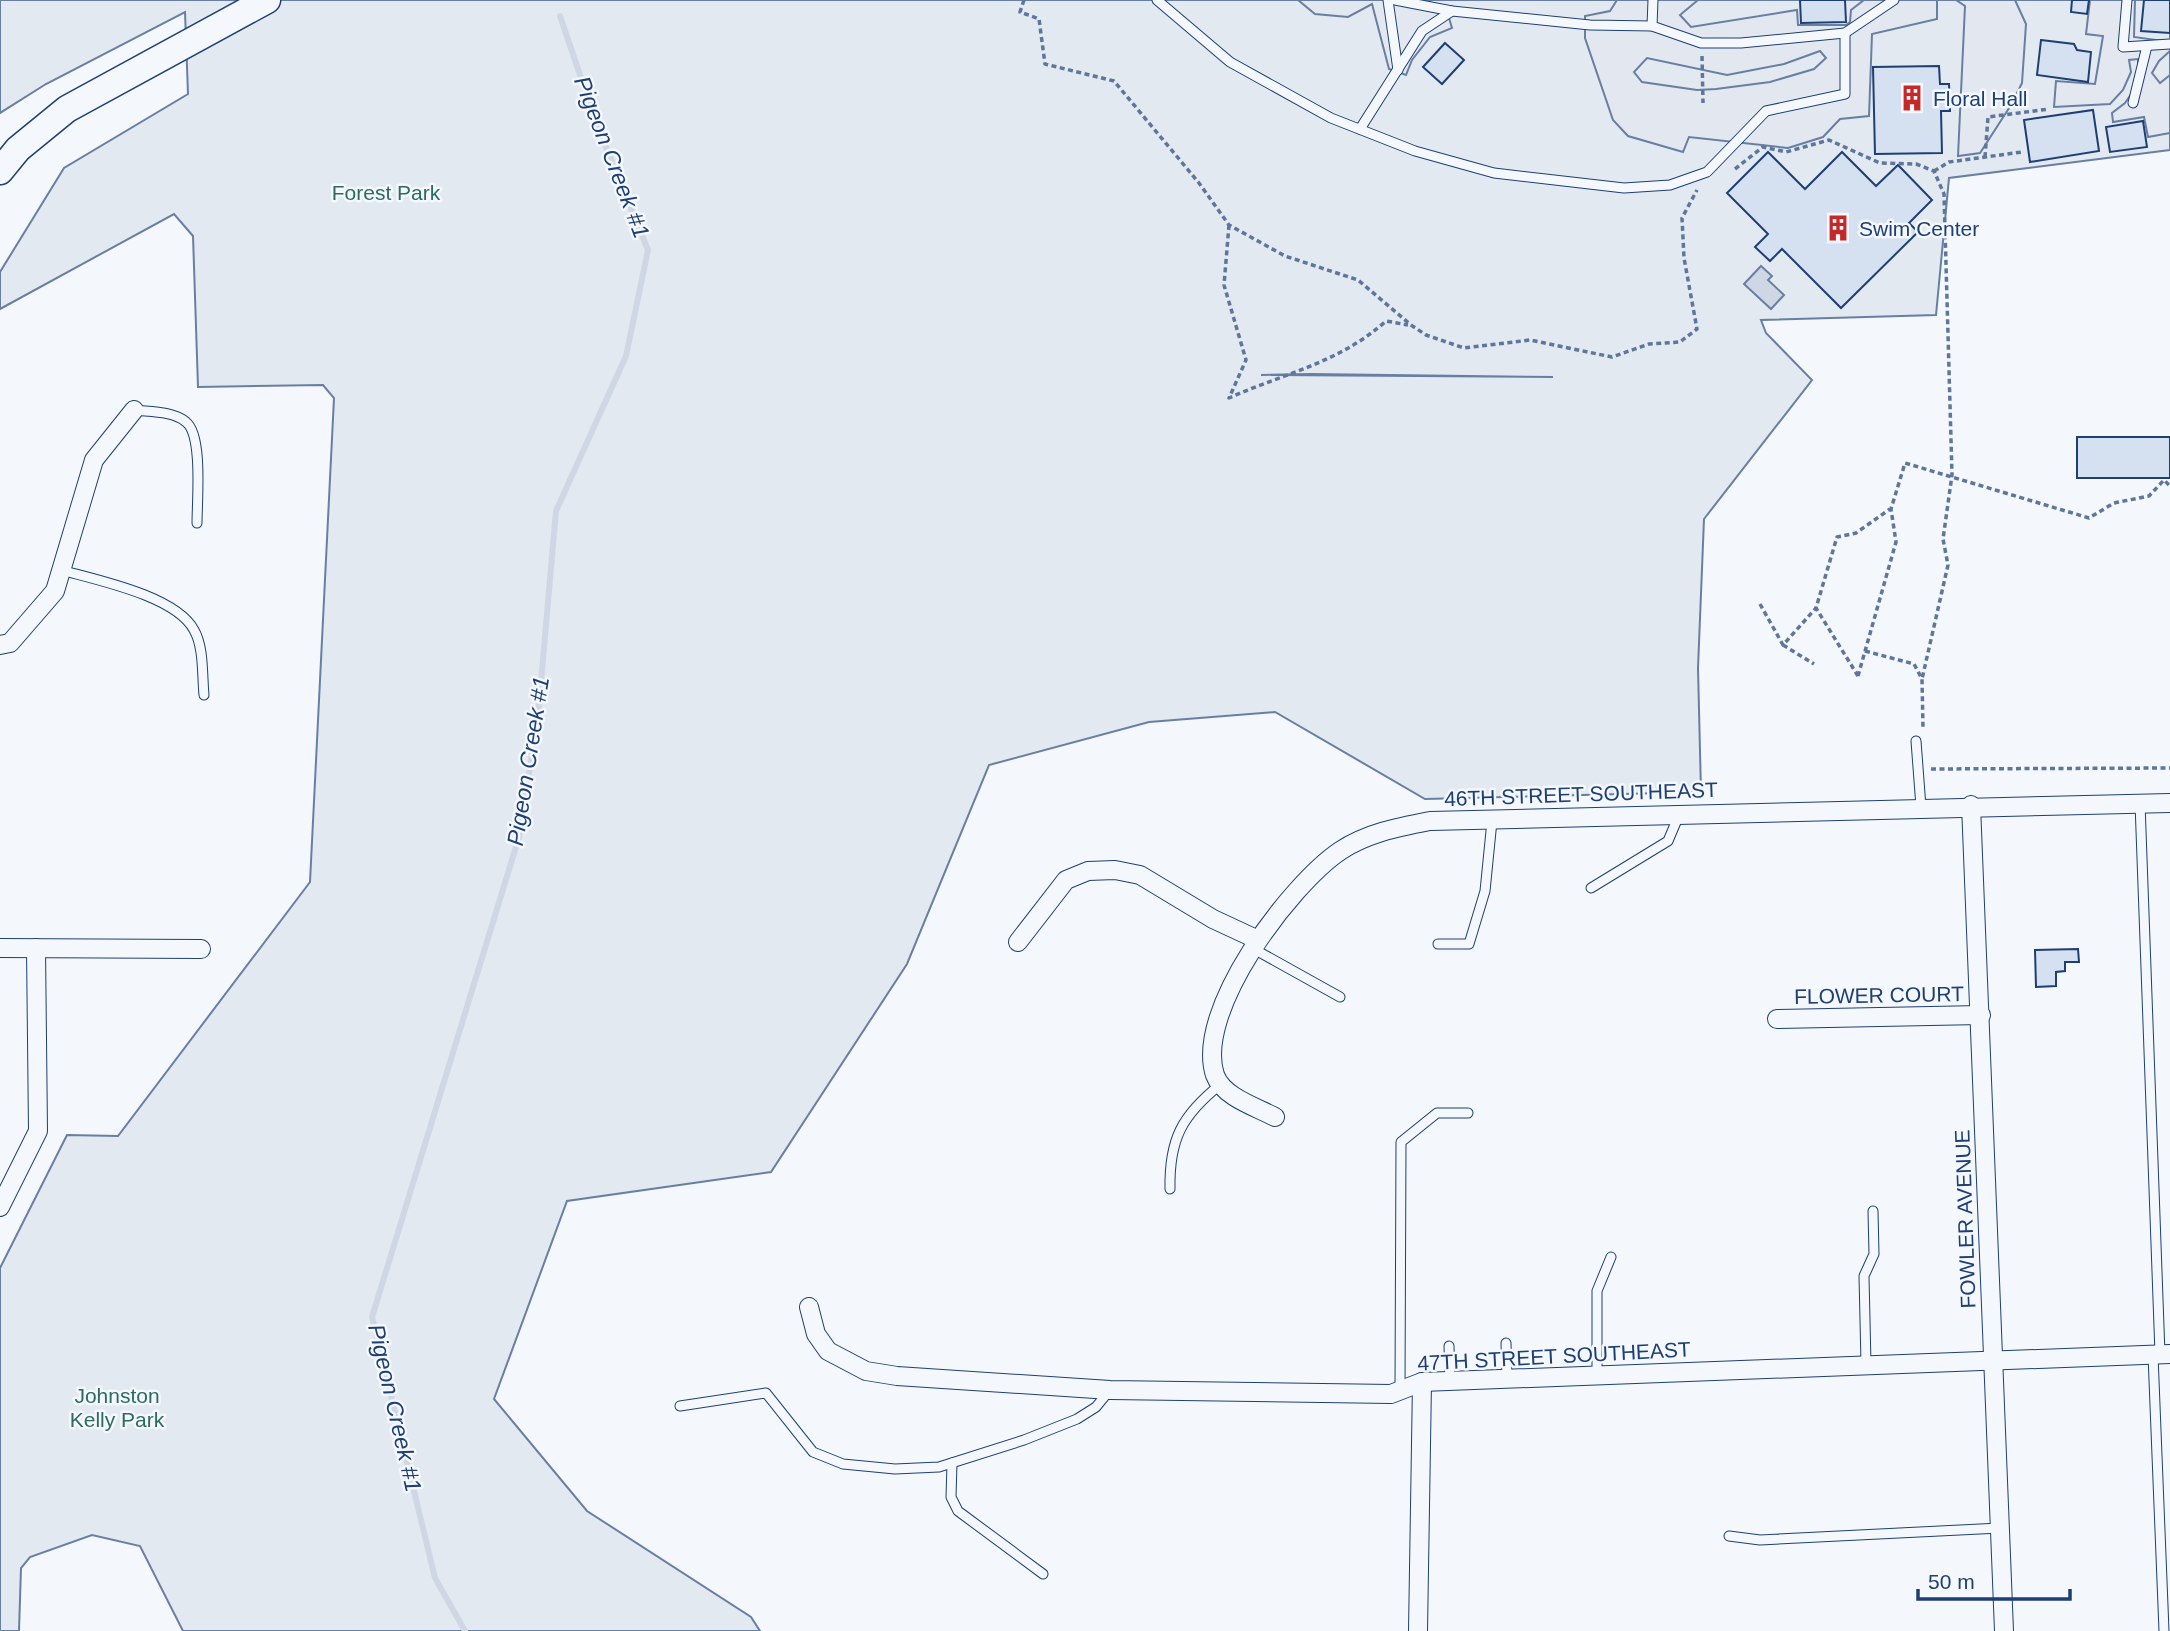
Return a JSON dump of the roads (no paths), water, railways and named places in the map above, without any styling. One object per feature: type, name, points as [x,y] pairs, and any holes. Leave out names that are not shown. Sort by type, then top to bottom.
[{"type":"main road","points":[[0,171],[18,149],[67,109],[267,0]]},
{"type":"street","points":[[0,645],[10,642],[55,591],[94,460],[134,411]]},
{"type":"street","name":"46TH STREET SOUTHEAST","points":[[1221,1084],[1215,1075],[1213,1049],[1220,1017],[1254,943],[1297,890],[1340,851],[1388,829],[1430,821],[2170,803]]},
{"type":"street","name":"FOWLER AVENUE","points":[[1971,806],[2004,1631]]},
{"type":"street","points":[[1018,942],[1066,880],[1088,872],[1115,870],[1140,875],[1254,943]]},
{"type":"street","points":[[0,948],[201,949]]},
{"type":"street","points":[[0,1207],[38,1131],[36,948]]},
{"type":"street","name":"FLOWER COURT","points":[[1777,1019],[1981,1015]]},
{"type":"street","points":[[1221,1084],[1226,1090],[1275,1117]]},
{"type":"street","name":"47TH STREET SOUTHEAST","points":[[809,1307],[816,1334],[828,1351],[866,1371],[1111,1390],[1391,1394],[1422,1382],[1450,1380],[2161,1354]]},
{"type":"street","points":[[1418,1631],[1422,1382]]},
{"type":"lane","points":[[1157,0],[1230,62],[1331,118],[1415,151],[1494,173],[1624,188],[1670,185],[1707,172],[1766,111],[1845,94],[1845,33]]},
{"type":"lane","points":[[1388,0],[1398,70]]},
{"type":"lane","points":[[1395,0],[1452,11],[1590,25],[1652,26],[1701,43],[1741,43],[1845,33],[1894,0]]},
{"type":"lane","points":[[1652,26],[1653,0]]},
{"type":"lane","points":[[2127,0],[2123,47],[2170,44]]},
{"type":"lane","points":[[1360,129],[1422,31],[1452,11]]},
{"type":"lane","points":[[2133,103],[2147,46]]},
{"type":"lane","points":[[134,411],[171,415],[186,421],[193,430],[196,443],[197,523]]},
{"type":"lane","points":[[61,570],[165,604],[184,617],[195,630],[204,695]]},
{"type":"lane","points":[[1916,741],[1921,807]]},
{"type":"lane","points":[[2140,803],[2161,1354],[2164,1631]]},
{"type":"lane","points":[[1591,888],[1668,841],[1680,813]]},
{"type":"lane","points":[[1438,944],[1469,944],[1486,891],[1492,821]]},
{"type":"lane","points":[[1254,943],[1340,997]]},
{"type":"lane","points":[[1170,1189],[1169,1157],[1180,1128],[1202,1099],[1221,1084]]},
{"type":"lane","points":[[1400,1389],[1401,1142],[1437,1113],[1468,1113]]},
{"type":"lane","points":[[1866,1364],[1864,1276],[1874,1254],[1872,1211]]},
{"type":"lane","points":[[1597,1375],[1597,1291],[1611,1257]]},
{"type":"lane","points":[[1506,1343],[1507,1378]]},
{"type":"lane","points":[[1449,1346],[1450,1380]]},
{"type":"lane","points":[[680,1406],[766,1393],[813,1452],[843,1464],[895,1469],[939,1467],[1077,1419],[1096,1406],[1111,1390]]},
{"type":"lane","points":[[952,1463],[951,1497],[958,1511],[1043,1574]]},
{"type":"lane","points":[[1729,1536],[1760,1539],[2000,1528]]},
{"type":"waterway","name":"Pigeon Creek #1","points":[[465,1631],[435,1578],[372,1317],[519,837],[538,716],[556,511],[626,356],[648,250],[597,125],[560,16]]},
{"type":"place","name":"Floral Hall","points":[[1912,98]]},
{"type":"place","name":"Swim Center","points":[[1838,228]]},
{"type":"park label","name":"Forest Park","points":[[386,192]]},
{"type":"park label","name":"Johnston Kelly Park","points":[[117,1407]]}]
